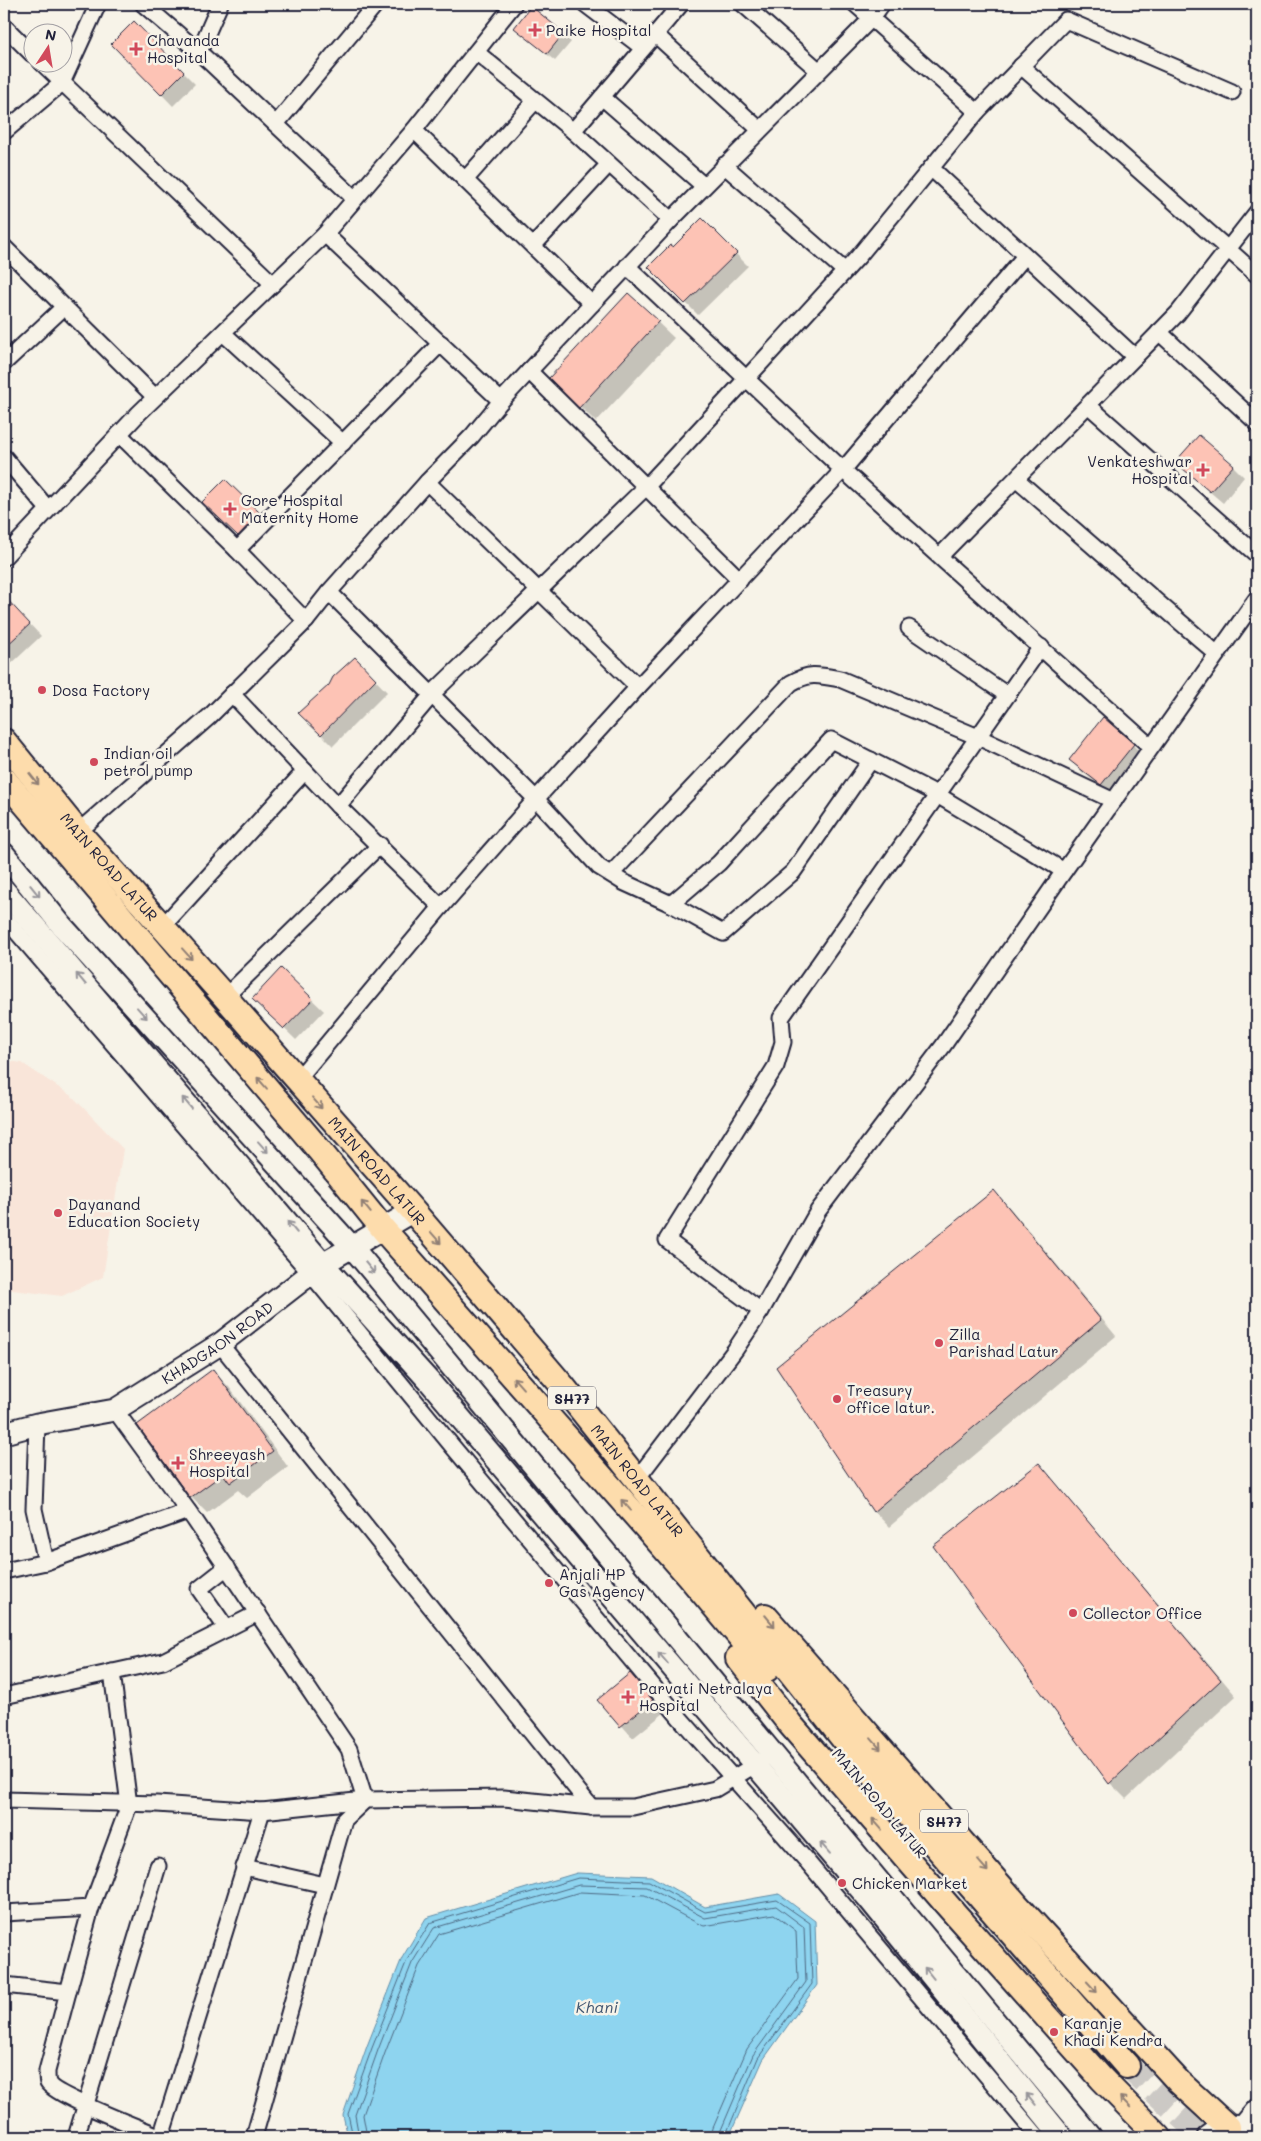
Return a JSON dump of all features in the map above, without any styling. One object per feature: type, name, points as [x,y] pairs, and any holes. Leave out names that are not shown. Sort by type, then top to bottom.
[{"type":"main road","name":"MAIN ROAD LATUR","points":[[4,741],[78,832],[413,1211],[561,1384],[636,1480],[655,1520]]},
{"type":"main road","name":"MAIN ROAD LATUR","points":[[4,780],[320,1151],[383,1229],[655,1520],[853,1751],[1120,2070]]},
{"type":"main road","name":"SH77","points":[[655,1520],[712,1552],[1016,1904],[1179,2082],[1234,2131]]},
{"type":"main road","name":"SH77","points":[[655,1520],[669,1575],[751,1673],[790,1724],[948,1906],[1102,2078],[1159,2137]]},
{"type":"street","points":[[4,132],[62,83],[98,4]]},
{"type":"street","points":[[142,4],[199,52],[355,199]]},
{"type":"street","points":[[199,52],[220,4]]},
{"type":"street","points":[[276,124],[376,4]]},
{"type":"street","points":[[4,557],[155,397],[326,234],[414,130],[514,4]]},
{"type":"street","points":[[585,4],[643,48]]},
{"type":"street","points":[[573,131],[681,4]]},
{"type":"street","points":[[743,4],[818,70]]},
{"type":"street","points":[[855,4],[976,112]]},
{"type":"street","points":[[78,832],[210,716],[306,621],[329,592],[427,482],[472,436],[529,371],[724,165],[871,19],[882,4]]},
{"type":"street","points":[[338,806],[432,695],[646,486],[747,378],[845,271],[976,112],[1066,20],[1232,92]]},
{"type":"street","points":[[4,26],[22,44]]},
{"type":"street","points":[[655,34],[759,129]]},
{"type":"street","points":[[476,52],[573,131],[671,220]]},
{"type":"street","points":[[1021,66],[1257,275]]},
{"type":"street","points":[[51,72],[273,284]]},
{"type":"street","points":[[602,97],[704,186]]},
{"type":"street","points":[[465,180],[536,101]]},
{"type":"street","points":[[414,130],[592,304]]},
{"type":"street","points":[[533,246],[609,164]]},
{"type":"street","points":[[724,165],[845,271]]},
{"type":"street","points":[[931,168],[1135,357]]},
{"type":"street","points":[[940,556],[1178,313],[1257,212]]},
{"type":"street","points":[[326,234],[501,401]]},
{"type":"street","points":[[4,248],[155,397]]},
{"type":"street","points":[[297,1080],[441,906],[638,687],[843,470],[1025,256]]},
{"type":"street","points":[[628,266],[843,470],[1151,747]]},
{"type":"street","points":[[4,363],[64,307]]},
{"type":"street","points":[[1159,332],[1257,423]]},
{"type":"street","points":[[223,333],[343,443]]},
{"type":"street","points":[[237,550],[440,343]]},
{"type":"street","points":[[529,371],[740,580]]},
{"type":"street","points":[[1088,405],[1257,556]]},
{"type":"street","points":[[119,434],[306,621]]},
{"type":"street","points":[[4,457],[48,509]]},
{"type":"street","points":[[1016,479],[1218,654]]},
{"type":"street","points":[[427,482],[638,687]]},
{"type":"street","points":[[329,592],[536,799],[599,867],[723,933],[793,872],[871,760]]},
{"type":"street","points":[[636,1480],[735,1350],[761,1311],[818,1211],[943,1046],[1257,598]]},
{"type":"street","points":[[909,628],[1007,695]]},
{"type":"street","points":[[761,1311],[667,1240],[776,1066],[783,1042],[781,1018],[1041,647]]},
{"type":"street","points":[[610,874],[792,682],[805,675],[821,675],[840,679],[978,737],[1114,801]]},
{"type":"street","points":[[232,694],[338,806],[441,906]]},
{"type":"street","points":[[671,904],[720,863],[832,740],[937,795],[1064,871]]},
{"type":"street","points":[[162,927],[305,771]]},
{"type":"street","points":[[225,997],[380,845]]},
{"type":"street","points":[[4,854],[62,926],[352,1247],[1091,2137]]},
{"type":"street","points":[[4,890],[317,1269],[452,1447],[673,1710],[735,1778],[1038,2137]]},
{"type":"street","points":[[4,917],[317,1269],[429,1381],[868,1898],[1062,2137]]},
{"type":"street","name":"KHADGAON ROAD","points":[[4,1433],[37,1424],[115,1410],[220,1344],[317,1269],[413,1211]]},
{"type":"street","points":[[220,1344],[591,1807]]},
{"type":"street","points":[[115,1410],[227,1567],[349,1749],[365,1800]]},
{"type":"street","points":[[37,1424],[34,1509],[46,1562]]},
{"type":"street","points":[[4,1571],[46,1562],[188,1511]]},
{"type":"street","points":[[227,1567],[200,1589],[227,1629]]},
{"type":"street","points":[[4,1696],[163,1661],[258,1613]]},
{"type":"street","points":[[112,1672],[129,1804],[91,1908],[68,1992],[47,2071],[48,2082],[53,2088],[85,2106],[102,2111],[162,2137],[262,1810]]},
{"type":"street","points":[[4,1800],[262,1810],[365,1800],[504,1798],[591,1807],[633,1806],[715,1789],[755,1766],[772,1753]]},
{"type":"street","points":[[254,2137],[344,1820],[365,1800]]},
{"type":"street","points":[[76,2137],[158,1866]]},
{"type":"street","points":[[244,1867],[325,1885]]},
{"type":"street","points":[[4,1913],[91,1908]]},
{"type":"street","points":[[4,1985],[68,1992]]},
{"type":"street","points":[[1234,2131],[1257,2110]]},
{"type":"shaded area","name":"Dayanand Education Society","points":[[4,1060],[22,1063],[73,1097],[123,1149],[103,1277],[62,1296],[4,1289]]},
{"type":"water","name":"Khani","points":[[577,1873],[651,1876],[705,1907],[779,1894],[815,1921],[817,1985],[763,2060],[729,2137],[348,2137],[343,2115],[367,2046],[402,1958],[426,1918]]},
{"type":"building","points":[[531,6],[564,33],[547,54],[514,28]]},
{"type":"building","points":[[134,21],[184,72],[161,95],[111,44]]},
{"type":"building","points":[[702,218],[737,253],[685,304],[648,267],[670,245],[673,247]]},
{"type":"building","points":[[628,293],[659,321],[579,408],[549,378]]},
{"type":"building","points":[[1199,435],[1234,465],[1210,492],[1175,462]]},
{"type":"building","points":[[225,479],[260,513],[238,536],[202,502]]},
{"type":"building","points":[[4,596],[30,624],[4,648]]},
{"type":"building","points":[[355,657],[376,679],[321,735],[298,713],[329,685],[333,677]]},
{"type":"building","points":[[1103,717],[1134,744],[1101,785],[1069,760]]},
{"type":"building","points":[[281,968],[313,999],[284,1029],[252,999]]},
{"type":"building","name":"Zilla Parishad Latur","points":[[994,1190],[1101,1320],[873,1512],[776,1367]]},
{"type":"building","points":[[213,1369],[273,1451],[230,1483],[223,1474],[190,1498],[137,1425]]},
{"type":"building","name":"Collector Office","points":[[1039,1463],[1221,1680],[1109,1784],[933,1546]]},
{"type":"building","points":[[630,1673],[653,1700],[620,1727],[597,1700]]},
{"type":"tunnel","points":[[1127,2066],[1203,2137]]},
{"type":"place","name":"Paike Hospital","points":[[535,30]]},
{"type":"place","name":"Chavanda Hospital","points":[[136,49]]},
{"type":"place","name":"Venkateshwar Hospital","points":[[1203,470]]},
{"type":"place","name":"Gore Hospital Maternity Home","points":[[230,509]]},
{"type":"place","name":"Dosa Factory","points":[[42,690]]},
{"type":"place","name":"Indian oil petrol pump","points":[[94,762]]},
{"type":"place","name":"Dayanand Education Society","points":[[58,1213]]},
{"type":"place","name":"Zilla Parishad Latur","points":[[939,1343]]},
{"type":"place","name":"Treasury office latur.","points":[[837,1399]]},
{"type":"place","name":"Shreeyash Hospital","points":[[178,1463]]},
{"type":"place","name":"Anjali HP Gas Agency","points":[[549,1583]]},
{"type":"place","name":"Collector Office","points":[[1073,1613]]},
{"type":"place","name":"Parvati Netralaya Hospital","points":[[628,1697]]},
{"type":"place","name":"Chicken Market","points":[[842,1883]]},
{"type":"place","name":"Karanje Khadi Kendra","points":[[1054,2032]]}]
